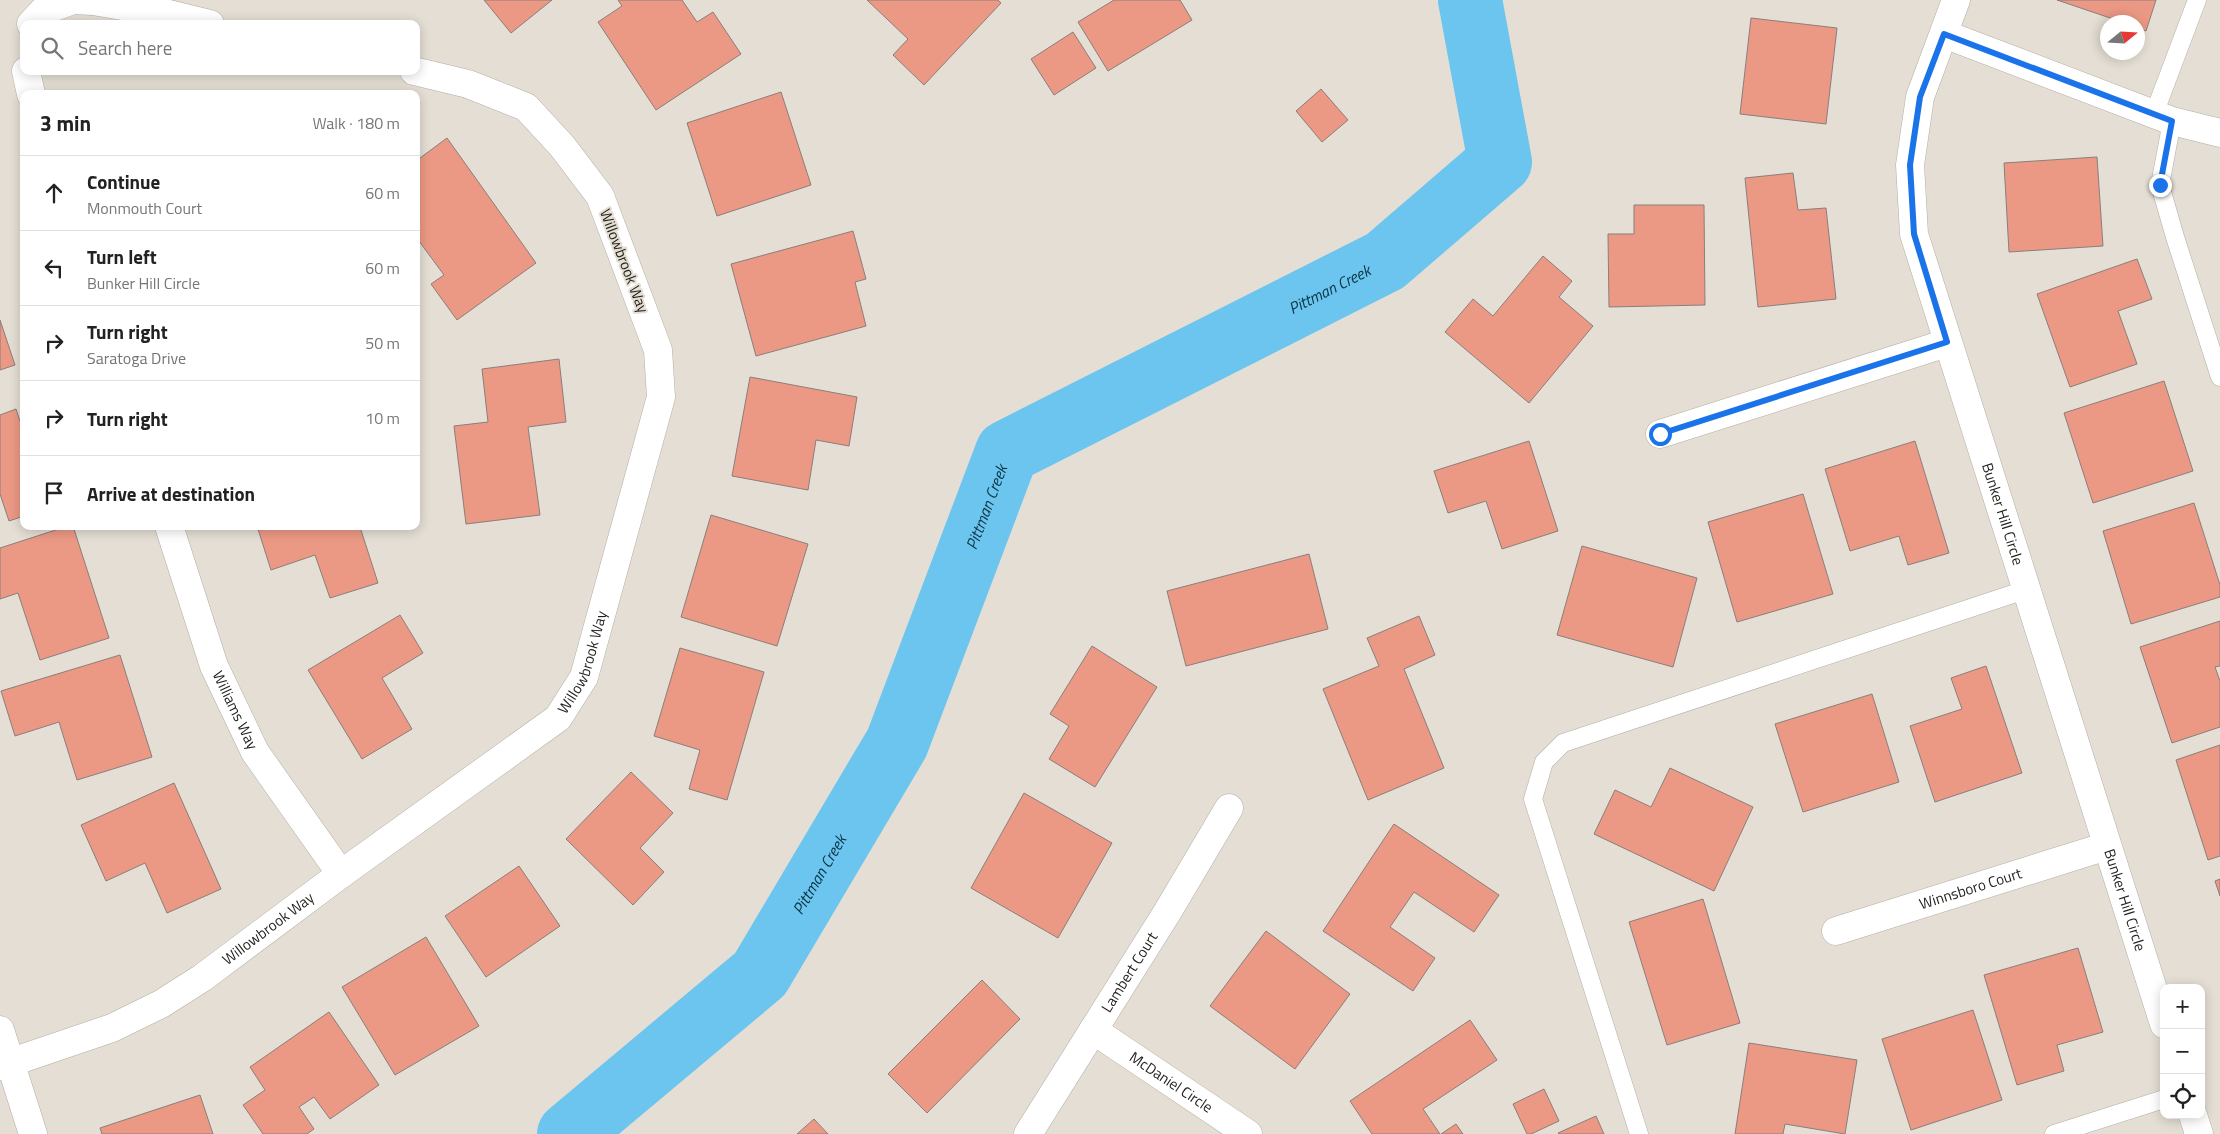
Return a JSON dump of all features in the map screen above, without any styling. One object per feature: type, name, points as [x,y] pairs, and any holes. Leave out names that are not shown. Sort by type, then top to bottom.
[{"type":"street","points":[[37,12],[73,0],[93,1],[194,20]]},
{"type":"street","name":"Bunker Hill Circle","points":[[1956,0],[1920,97],[1910,165],[1914,234],[2025,590],[2160,1012]]},
{"type":"street","points":[[1944,34],[2163,117],[2220,133]]},
{"type":"street","name":"Willowbrook Way","points":[[5,1064],[112,1028],[161,1004],[202,978],[341,874],[558,718],[584,677],[661,397],[658,350],[600,196],[562,146],[526,107],[468,84],[420,72]]},
{"type":"street","points":[[27,75],[30,90]]},
{"type":"street","points":[[1660,434],[1947,342]]},
{"type":"street","name":"Williams Way","points":[[170,530],[214,666],[255,752],[341,874]]},
{"type":"street","name":"Lambert Court","points":[[1028,1134],[1168,911],[1229,808]]},
{"type":"street","name":"Winnsboro Court","points":[[1836,931],[2107,846]]},
{"type":"street","points":[[0,1030],[5,1064],[33,1134]]},
{"type":"street","name":"McDaniel Circle","points":[[1093,1030],[1248,1134]]},
{"type":"street","points":[[2194,1119],[2199,1134]]},
{"type":"lane","points":[[2197,0],[2163,117],[2160,185],[2175,238],[2220,376]]},
{"type":"lane","points":[[1639,1134],[1532,799],[1544,762],[1563,743],[2025,590]]},
{"type":"lane","points":[[2054,1134],[2160,1100]]},
{"type":"building","points":[[484,0],[552,0],[511,33]]},
{"type":"building","points":[[618,0],[682,0],[697,22],[713,12],[741,54],[656,110],[598,22],[622,6]]},
{"type":"building","points":[[867,0],[998,0],[1001,3],[924,85],[893,55],[908,39]]},
{"type":"building","points":[[1114,0],[1180,0],[1192,20],[1108,71],[1078,22]]},
{"type":"building","points":[[2057,0],[2156,0],[2146,31],[2145,15],[2101,15]]},
{"type":"building","points":[[1751,18],[1837,28],[1826,124],[1740,114]]},
{"type":"building","points":[[1073,32],[1096,68],[1054,95],[1031,59]]},
{"type":"building","points":[[1321,89],[1348,120],[1322,142],[1296,111]]},
{"type":"building","points":[[781,92],[811,185],[717,216],[687,123]]},
{"type":"building","points":[[447,138],[536,263],[457,320],[431,284],[444,275],[420,242],[420,158]]},
{"type":"building","points":[[2097,157],[2103,246],[2009,252],[2004,163]]},
{"type":"building","points":[[1793,173],[1798,210],[1826,208],[1836,299],[1758,307],[1745,178]]},
{"type":"building","points":[[1634,205],[1704,205],[1705,305],[1609,307],[1608,234],[1634,234]]},
{"type":"building","points":[[853,231],[866,279],[855,282],[866,326],[756,356],[731,264]]},
{"type":"building","points":[[1543,256],[1572,281],[1559,297],[1593,326],[1529,403],[1445,332],[1473,299],[1493,316]]},
{"type":"building","points":[[2137,259],[2152,299],[2118,311],[2137,364],[2070,387],[2037,294]]},
{"type":"building","points":[[0,320],[15,365],[0,370]]},
{"type":"building","points":[[559,359],[566,422],[528,427],[540,515],[466,524],[454,426],[488,422],[482,369]]},
{"type":"building","points":[[750,377],[857,397],[849,446],[816,440],[808,490],[732,476]]},
{"type":"building","points":[[2164,381],[2193,471],[2093,503],[2064,413]]},
{"type":"building","points":[[16,409],[20,421],[20,517],[9,521],[0,494],[0,415]]},
{"type":"building","points":[[1529,441],[1558,531],[1502,549],[1486,501],[1448,513],[1434,471]]},
{"type":"building","points":[[1915,441],[1949,553],[1908,565],[1899,536],[1850,551],[1825,469]]},
{"type":"building","points":[[1803,494],[1833,594],[1737,622],[1708,522]]},
{"type":"building","points":[[2194,503],[2220,585],[2220,597],[2131,624],[2103,531]]},
{"type":"building","points":[[711,515],[808,544],[777,646],[681,617]]},
{"type":"building","points":[[56,530],[74,530],[109,638],[40,660],[18,593],[0,599],[0,548]]},
{"type":"building","points":[[258,530],[361,530],[378,583],[330,598],[315,555],[271,570]]},
{"type":"building","points":[[1582,546],[1697,578],[1673,667],[1557,635]]},
{"type":"building","points":[[1309,554],[1328,629],[1186,666],[1167,591]]},
{"type":"building","points":[[400,615],[423,653],[382,678],[412,729],[362,759],[308,670]]},
{"type":"building","points":[[1419,616],[1435,655],[1404,669],[1444,768],[1368,800],[1323,689],[1379,666],[1367,638]]},
{"type":"building","points":[[2220,621],[2220,666],[2215,667],[2220,681],[2220,727],[2172,743],[2140,647]]},
{"type":"building","points":[[1092,646],[1157,687],[1095,787],[1049,759],[1069,726],[1050,714]]},
{"type":"building","points":[[680,648],[764,672],[727,800],[689,789],[700,750],[654,736]]},
{"type":"building","points":[[120,655],[152,757],[77,780],[59,722],[15,736],[1,691]]},
{"type":"building","points":[[1986,666],[2022,773],[1935,802],[1910,726],[1962,709],[1951,678]]},
{"type":"building","points":[[1872,694],[1899,782],[1803,812],[1775,724]]},
{"type":"building","points":[[2220,745],[2220,856],[2208,860],[2176,760]]},
{"type":"building","points":[[1670,768],[1753,807],[1714,891],[1594,834],[1615,790],[1651,807]]},
{"type":"building","points":[[631,772],[673,813],[640,848],[664,872],[633,905],[566,839]]},
{"type":"building","points":[[174,783],[221,889],[167,913],[145,863],[106,881],[81,825]]},
{"type":"building","points":[[1024,793],[1112,843],[1058,938],[971,888]]},
{"type":"building","points":[[1394,824],[1499,895],[1474,932],[1414,892],[1390,927],[1435,958],[1413,991],[1323,931]]},
{"type":"building","points":[[519,866],[560,926],[486,977],[445,916]]},
{"type":"building","points":[[2220,879],[2220,896],[2215,881]]},
{"type":"building","points":[[1703,899],[1740,1023],[1667,1045],[1629,922]]},
{"type":"building","points":[[1266,931],[1350,994],[1295,1069],[1210,1006]]},
{"type":"building","points":[[426,937],[479,1026],[395,1075],[342,987]]},
{"type":"building","points":[[2078,948],[2103,1032],[2057,1045],[2064,1071],[2017,1085],[1984,975]]},
{"type":"building","points":[[982,980],[1020,1019],[927,1113],[888,1074]]},
{"type":"building","points":[[1973,1010],[2002,1100],[1911,1130],[1882,1039]]},
{"type":"building","points":[[329,1012],[379,1085],[330,1119],[314,1097],[299,1107],[314,1129],[307,1134],[263,1134],[243,1105],[265,1090],[250,1067]]},
{"type":"building","points":[[1470,1020],[1497,1060],[1423,1109],[1440,1134],[1372,1134],[1350,1101]]},
{"type":"building","points":[[1749,1043],[1857,1060],[1845,1134],[1785,1124],[1783,1134],[1735,1134]]},
{"type":"building","points":[[1544,1089],[1559,1121],[1531,1134],[1527,1134],[1513,1104]]},
{"type":"building","points":[[200,1095],[213,1134],[102,1134],[100,1128]]},
{"type":"building","points":[[1596,1116],[1604,1134],[1558,1133]]},
{"type":"building","points":[[814,1119],[828,1134],[797,1134]]},
{"type":"building","points":[[1456,1124],[1463,1134],[1441,1134]]},
{"type":"waterway","name":"Pittman Creek","points":[[569,1134],[760,974],[897,743],[1007,452],[1385,261],[1500,162],[1470,0]]},
{"type":"route","points":[[1660,434],[1947,342],[1914,234],[1910,165],[1920,97],[1944,34],[2172,121],[2160,185]]}]
